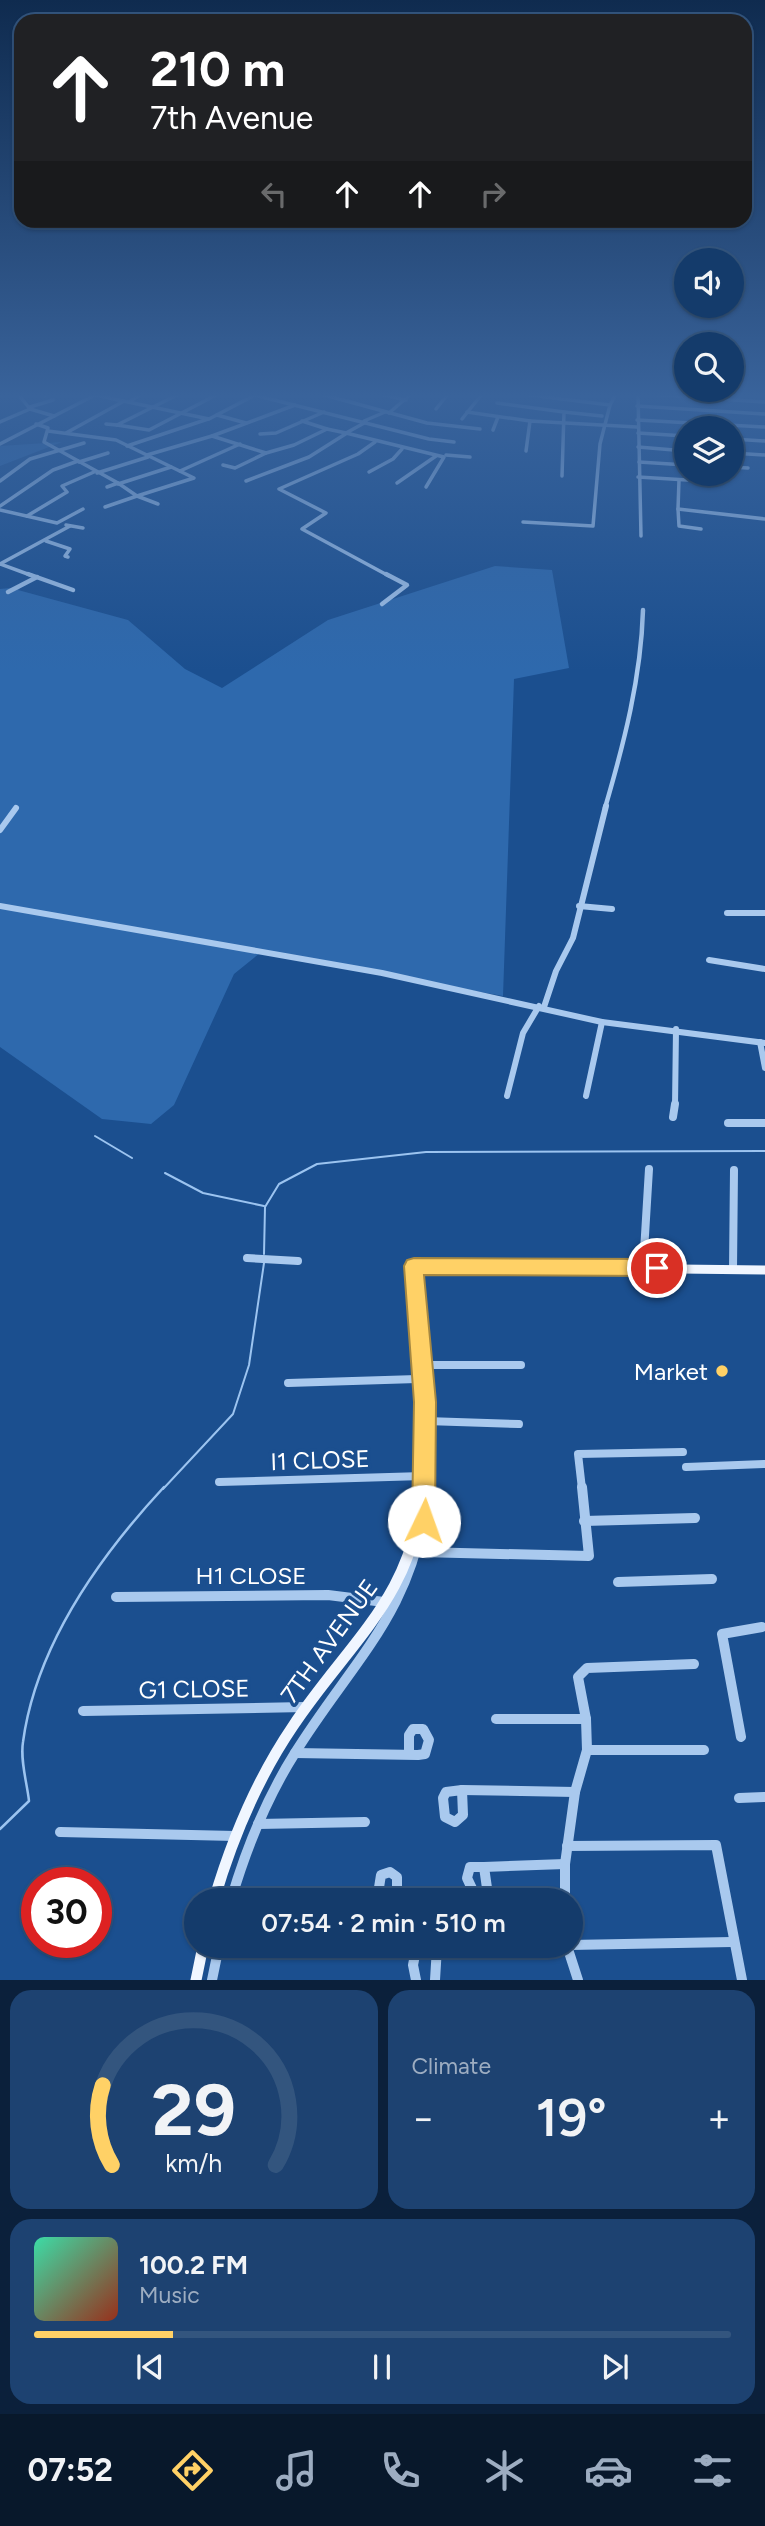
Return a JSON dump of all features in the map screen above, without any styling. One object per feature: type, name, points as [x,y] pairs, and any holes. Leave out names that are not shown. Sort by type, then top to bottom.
[{"type":"main road","name":"7TH AVENUE","points":[[218,1888],[234,1836],[259,1784],[306,1707],[386,1602],[413,1546],[423,1476],[414,1266],[643,1268]]},
{"type":"main road","points":[[643,1268],[765,1270]]},
{"type":"main road","points":[[196,1980],[201,1958]]},
{"type":"street","points":[[0,508],[30,486]]},
{"type":"street","points":[[27,516],[66,492],[62,486]]},
{"type":"street","points":[[122,486],[158,505]]},
{"type":"street","points":[[106,507],[168,486]]},
{"type":"street","points":[[285,486],[279,489],[326,513],[305,524],[302,528],[304,530],[407,585],[383,604]]},
{"type":"street","points":[[523,522],[593,526],[599,486]]},
{"type":"street","points":[[638,486],[641,536]]},
{"type":"street","points":[[679,486],[679,526],[701,529]]},
{"type":"street","points":[[0,508],[83,528]]},
{"type":"street","points":[[57,523],[83,509]]},
{"type":"street","points":[[678,509],[765,519]]},
{"type":"street","points":[[0,564],[70,526]]},
{"type":"street","points":[[46,541],[70,549],[65,556],[68,557]]},
{"type":"street","points":[[0,564],[73,590]]},
{"type":"street","points":[[8,592],[37,577]]},
{"type":"street","points":[[507,1096],[523,1033],[542,1007],[573,938],[579,906],[624,742],[642,650],[640,614],[643,610]]},
{"type":"street","points":[[0,830],[16,808]]},
{"type":"street","points":[[0,906],[265,951],[542,1007],[603,1022],[676,1029],[763,1042],[765,1068]]},
{"type":"street","points":[[579,906],[612,909]]},
{"type":"street","points":[[727,913],[765,913]]},
{"type":"street","points":[[709,960],[765,969]]},
{"type":"street","points":[[586,1096],[603,1022]]},
{"type":"street","points":[[673,1117],[677,1090],[676,1029]]},
{"type":"street","points":[[728,1123],[765,1123]]},
{"type":"street","points":[[643,1268],[649,1169]]},
{"type":"street","points":[[733,1170],[733,1269]]},
{"type":"street","points":[[247,1258],[298,1261]]},
{"type":"street","points":[[235,1888],[258,1824],[295,1753],[394,1609],[420,1552],[426,1507],[426,1421],[418,1311]]},
{"type":"street","points":[[424,1365],[521,1365]]},
{"type":"street","points":[[288,1383],[417,1379]]},
{"type":"street","points":[[426,1421],[519,1424]]},
{"type":"street","points":[[420,1552],[589,1556],[578,1454],[683,1452]]},
{"type":"street","points":[[686,1467],[765,1464]]},
{"type":"street","name":"I1 CLOSE","points":[[219,1482],[423,1476]]},
{"type":"street","points":[[584,1521],[695,1518]]},
{"type":"street","points":[[618,1581],[712,1579]]},
{"type":"street","name":"H1 CLOSE","points":[[116,1597],[328,1595],[386,1602]]},
{"type":"street","points":[[741,1737],[724,1658],[722,1634],[762,1627]]},
{"type":"street","points":[[565,1888],[565,1864],[575,1792],[587,1750],[586,1719],[578,1677],[581,1671],[587,1668],[694,1664]]},
{"type":"street","name":"G1 CLOSE","points":[[82,1711],[306,1707]]},
{"type":"street","points":[[496,1719],[586,1719]]},
{"type":"street","points":[[587,1750],[704,1750]]},
{"type":"street","points":[[295,1753],[409,1754]]},
{"type":"street","points":[[463,1790],[575,1792]]},
{"type":"street","points":[[739,1798],[765,1797]]},
{"type":"street","points":[[258,1824],[365,1822]]},
{"type":"street","points":[[60,1832],[234,1836]]},
{"type":"street","points":[[568,1846],[716,1845],[732,1942],[742,1980]]},
{"type":"street","points":[[484,1866],[565,1864]]},
{"type":"street","points":[[379,1888],[381,1875],[390,1872],[397,1877],[397,1888]]},
{"type":"street","points":[[583,1946],[732,1942]]},
{"type":"street","points":[[212,1980],[217,1958]]},
{"type":"street","points":[[414,1958],[412,1970],[416,1980]]},
{"type":"street","points":[[435,1980],[436,1958]]},
{"type":"street","points":[[572,1958],[578,1980]]},
{"type":"shaded area","points":[[495,566],[552,570],[569,668],[514,679],[503,996],[260,953],[234,974],[174,1105],[151,1124],[102,1119],[0,1047],[0,589],[21,587],[18,590],[128,620],[185,669],[222,688],[328,620]]},
{"type":"waterway","points":[[95,1136],[132,1158]]},
{"type":"waterway","points":[[264,1254],[265,1207],[279,1184],[317,1164],[426,1152],[765,1151]]},
{"type":"waterway","points":[[165,1173],[203,1193],[264,1206]]},
{"type":"waterway","points":[[163,1489],[233,1414],[249,1365],[264,1263]]},
{"type":"waterway","points":[[0,1829],[29,1801],[23,1764],[23,1742],[30,1706],[56,1637],[94,1573],[164,1487]]},
{"type":"place","name":"Market","points":[[722,1371]]},
{"type":"route","points":[[424,1521],[424,1365],[414,1266],[657,1268]]}]
